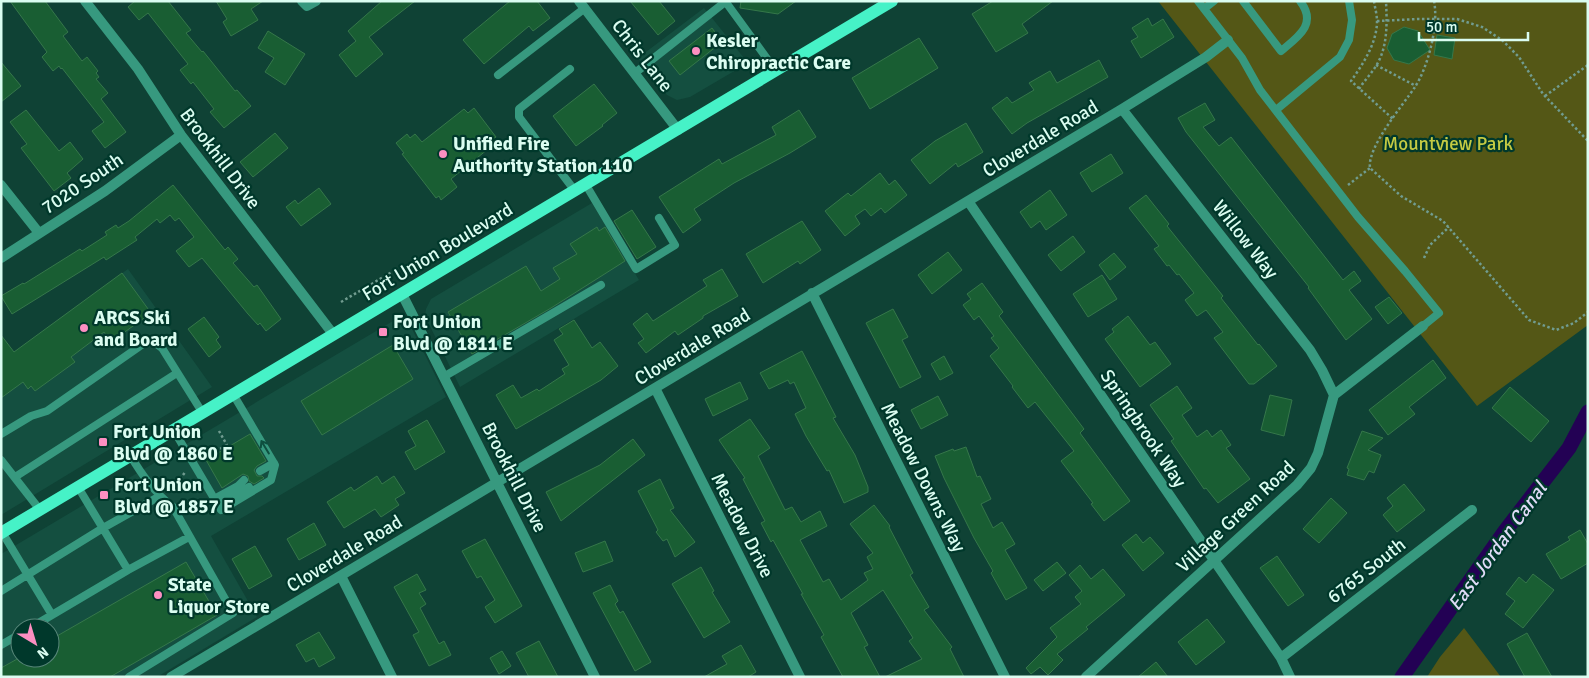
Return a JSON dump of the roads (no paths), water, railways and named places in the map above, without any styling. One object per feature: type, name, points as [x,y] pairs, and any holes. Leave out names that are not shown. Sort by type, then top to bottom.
[{"type":"main road","name":"Fort Union Boulevard","points":[[2,533],[173,429],[581,188],[892,1]]},
{"type":"street","name":"Brookhill Drive","points":[[84,1],[138,69],[181,135],[333,334]]},
{"type":"street","name":"Chris Lane","points":[[582,5],[678,130]]},
{"type":"street","name":"Cloverdale Road","points":[[171,677],[1122,109],[1206,57],[1228,40]]},
{"type":"street","name":"Willow Way","points":[[1122,109],[1310,350],[1334,395]]},
{"type":"street","name":"7020 South","points":[[1,258],[106,191],[181,135]]},
{"type":"street","points":[[1,185],[39,233]]},
{"type":"street","name":"Springbrook Way","points":[[968,201],[1281,658],[1290,677]]},
{"type":"street","name":"Meadow Downs Way","points":[[812,293],[1005,677]]},
{"type":"street","name":"Brookhill Drive","points":[[402,294],[596,677]]},
{"type":"street","points":[[1334,395],[1423,326]]},
{"type":"street","name":"Meadow Drive","points":[[655,388],[800,677]]},
{"type":"street","name":"Village Green Road","points":[[1086,677],[1296,486],[1311,468],[1318,453],[1334,395]]},
{"type":"street","name":"6765 South","points":[[1281,658],[1472,510]]},
{"type":"street","points":[[342,576],[392,677]]},
{"type":"lane","points":[[1198,1],[1250,69],[1260,90],[1339,192],[1439,313],[1423,326]]},
{"type":"lane","points":[[1204,9],[1214,1]]},
{"type":"lane","points":[[1243,1],[1281,51],[1302,34],[1306,26],[1308,17],[1305,7],[1300,1]]},
{"type":"lane","points":[[1276,110],[1340,57],[1349,40],[1352,20],[1349,1]]},
{"type":"lane","points":[[635,73],[725,2],[776,70]]},
{"type":"lane","points":[[498,75],[582,5]]},
{"type":"lane","points":[[570,69],[519,109],[519,117],[581,188],[636,269],[675,245],[659,218]]},
{"type":"lane","points":[[445,376],[601,286]]},
{"type":"lane","points":[[1,434],[31,416],[47,411],[143,344],[154,342],[162,348],[202,412]]},
{"type":"lane","points":[[15,477],[177,373]]},
{"type":"lane","points":[[173,429],[221,510],[272,480],[275,465],[233,394]]},
{"type":"lane","points":[[129,677],[233,613],[173,507],[143,477],[130,455]]},
{"type":"lane","points":[[1,460],[40,510]]},
{"type":"lane","points":[[274,463],[262,475],[274,472]]},
{"type":"lane","points":[[216,502],[238,486],[246,483]]},
{"type":"lane","points":[[78,487],[128,570]]},
{"type":"lane","points":[[1,591],[103,528],[160,496]]},
{"type":"lane","points":[[2,533],[52,615]]},
{"type":"lane","points":[[47,618],[128,570],[189,537]]},
{"type":"waterway","name":"East Jordan Canal","points":[[1402,677],[1505,531],[1569,448],[1588,412]]},
{"type":"place","name":"Kesler Chiropractic Care","points":[[696,51]]},
{"type":"place","name":"Unified Fire Authority Station 110","points":[[443,154]]},
{"type":"place","name":"ARCS Ski and Board","points":[[84,328]]},
{"type":"place","name":"Fort Union Blvd @ 1811 E","points":[[383,332]]},
{"type":"place","name":"Fort Union Blvd @ 1860 E","points":[[103,442]]},
{"type":"place","name":"Fort Union Blvd @ 1857 E","points":[[104,495]]},
{"type":"place","name":"State Liquor Store","points":[[158,595]]},
{"type":"park label","name":"Mountview Park","points":[[1448,143]]}]
